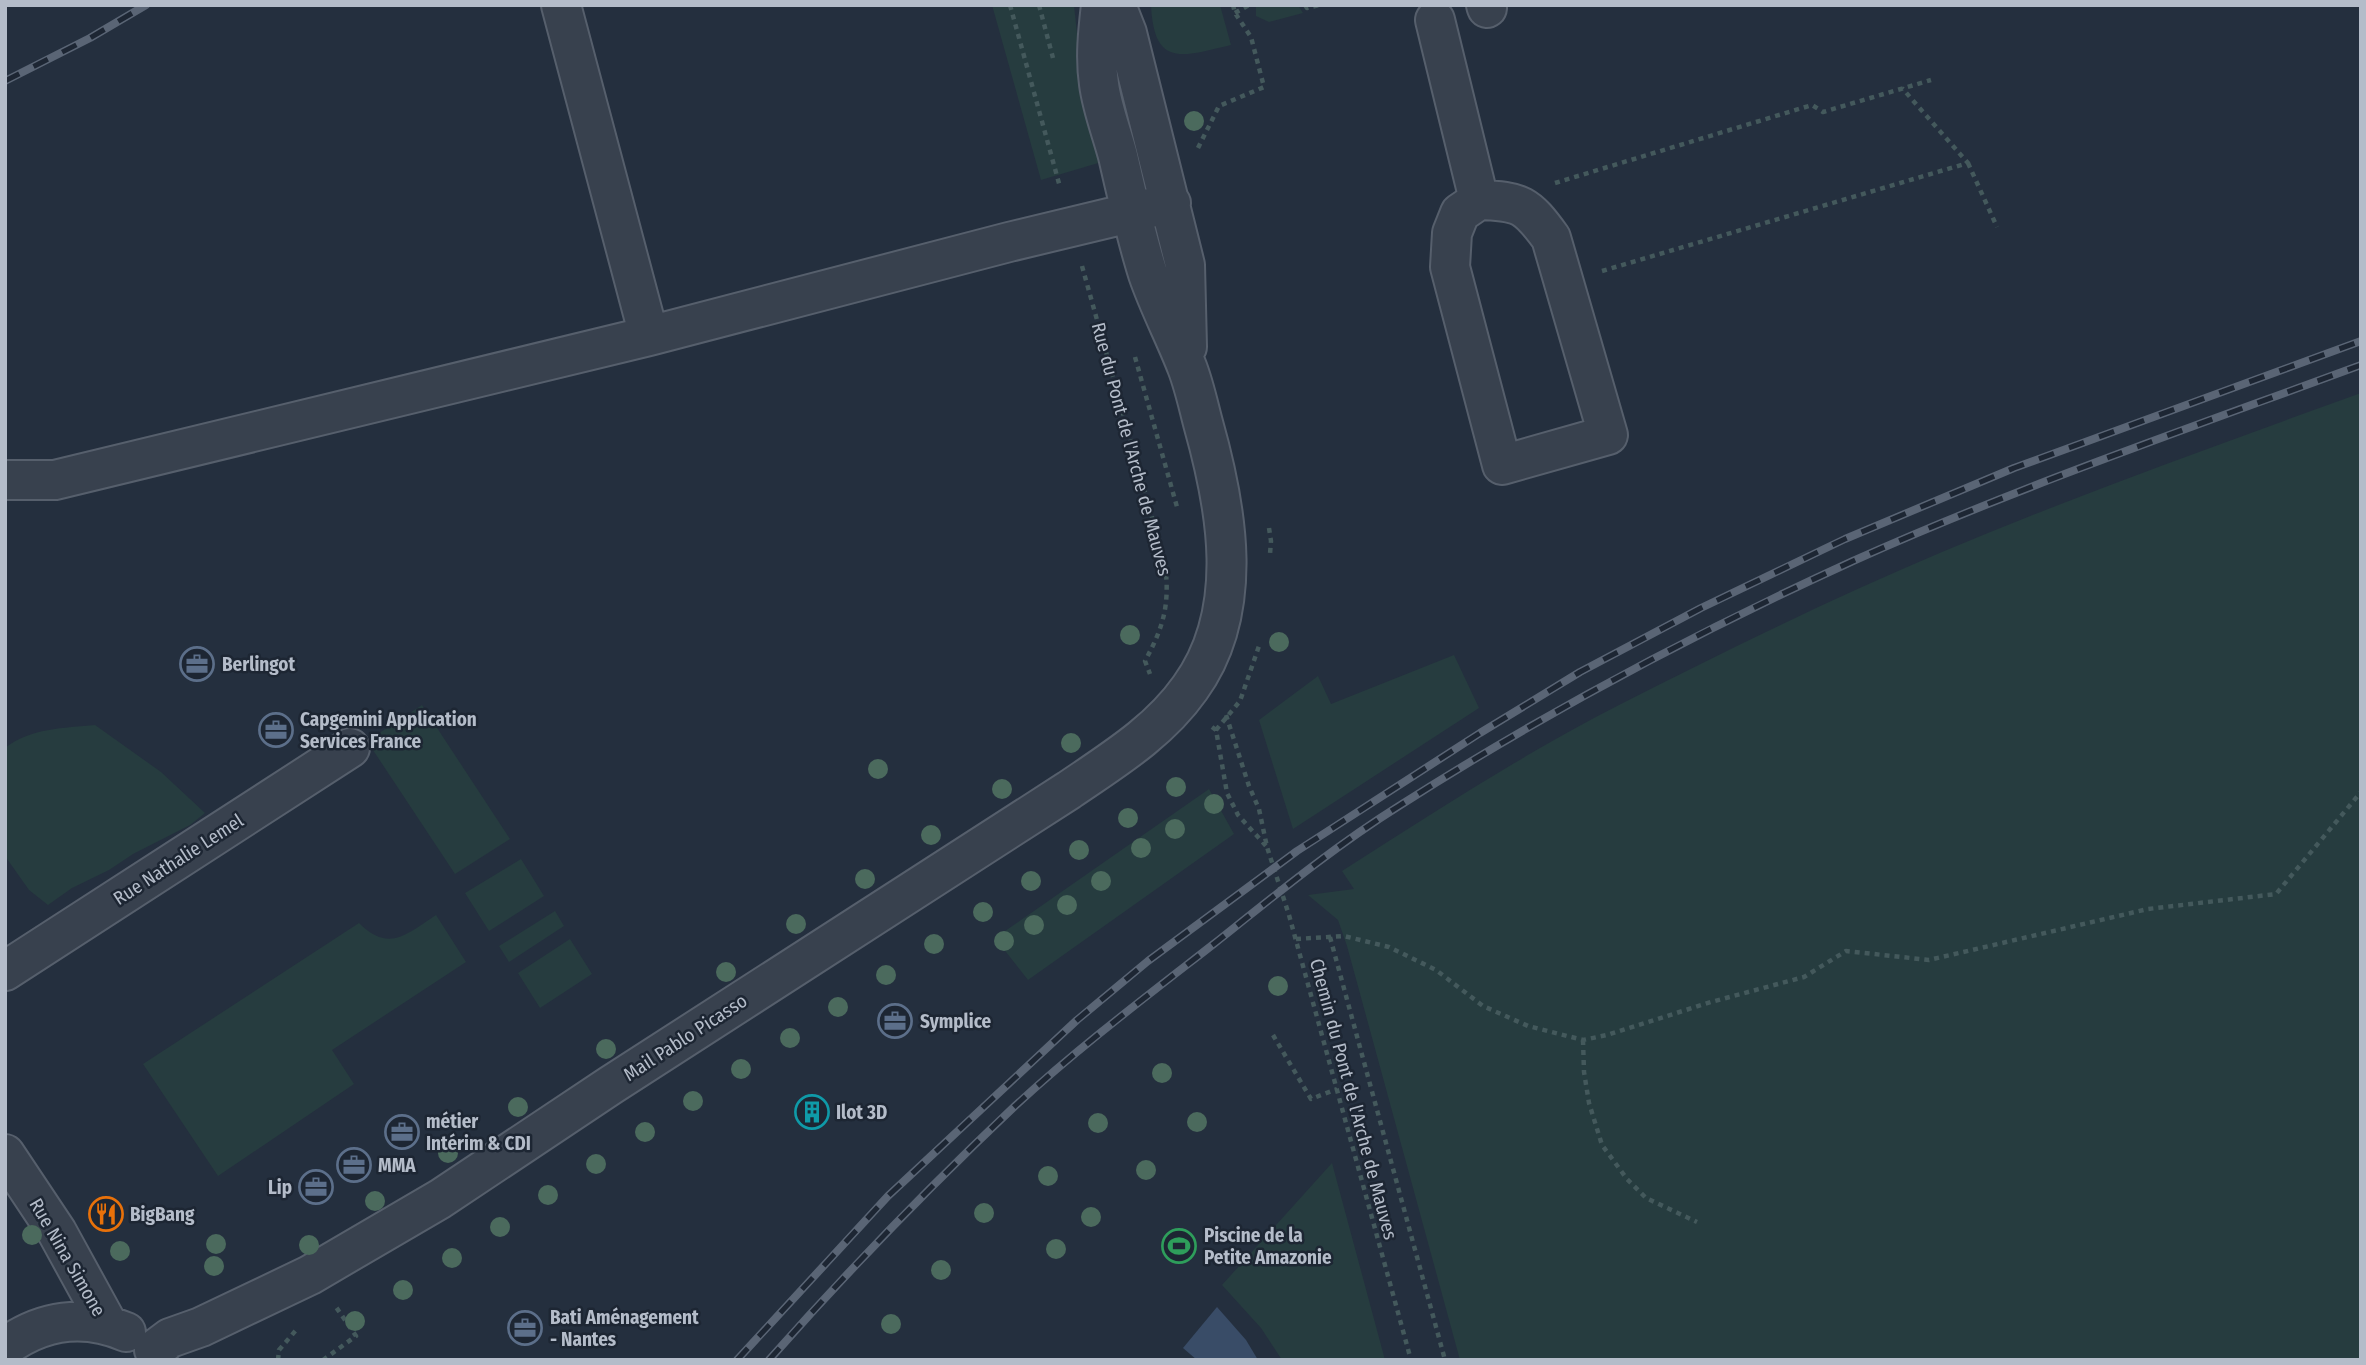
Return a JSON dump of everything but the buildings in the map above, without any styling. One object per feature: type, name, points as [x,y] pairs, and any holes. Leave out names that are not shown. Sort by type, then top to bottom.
[{"type":"street","points":[[561,5],[649,336]]},
{"type":"street","points":[[1101,5],[1097,40],[1099,85],[1149,275],[1188,370],[1216,466],[1223,502],[1227,541],[1227,579],[1223,609],[1205,663],[1186,694]]},
{"type":"street","points":[[1116,5],[1127,33],[1185,265],[1188,370]]},
{"type":"street","points":[[1435,20],[1479,200]]},
{"type":"street","points":[[1479,200],[1508,201],[1520,207],[1532,212],[1551,239],[1608,435],[1502,465],[1450,268],[1452,233],[1460,213],[1479,200]]},
{"type":"street","points":[[5,480],[55,480],[649,336],[1171,203]]},
{"type":"street","name":"Mail Pablo Picasso","points":[[159,1355],[170,1338],[201,1327],[310,1275],[440,1199],[611,1085],[1069,790],[1143,738],[1164,720],[1186,694]]},
{"type":"street","name":"Rue Nathalie Lemel","points":[[5,971],[350,748]]},
{"type":"street","name":"Rue Nina Simone","points":[[5,1154],[57,1232],[108,1325]]},
{"type":"street","points":[[5,1347],[25,1334],[60,1322],[90,1321],[129,1333],[159,1355]]},
{"type":"path","name":"Rue du Pont de l'Arche de Mauves","points":[[1010,5],[1165,564],[1168,585],[1165,619],[1145,661],[1151,677],[1227,716]]},
{"type":"path","points":[[1194,157],[1219,106],[1264,87],[1251,37],[1235,13],[1233,5]]},
{"type":"path","points":[[1235,13],[1249,5]]},
{"type":"path","points":[[1305,5],[1307,8],[1319,5]]},
{"type":"path","points":[[1520,207],[1535,189],[1812,105],[1823,113],[1931,80]]},
{"type":"path","points":[[1902,88],[1968,163],[1997,227]]},
{"type":"path","points":[[1564,282],[1968,163]]},
{"type":"path","name":"Rue du Pont de l'Arche de Mauves","points":[[1135,355],[1180,517]]},
{"type":"path","points":[[1267,519],[1271,541],[1270,565]]},
{"type":"path","points":[[1261,634],[1256,657],[1240,701],[1216,730],[1227,793],[1238,815],[1267,846]]},
{"type":"path","name":"Rue du Pont de l'Arche de Mauves","points":[[1186,694],[1216,730]]},
{"type":"path","points":[[1227,716],[1259,809],[1267,846]]},
{"type":"path","points":[[1296,939],[1344,936],[1389,947],[1436,970],[1483,1006],[1528,1026],[1583,1040],[1804,977],[1846,951],[1929,960],[2148,909],[2277,894],[2361,792]]},
{"type":"path","name":"Chemin du Pont de l'Arche de Mauves","points":[[1267,846],[1296,939],[1411,1360]]},
{"type":"path","points":[[1330,937],[1445,1360]]},
{"type":"path","points":[[1273,1035],[1311,1099],[1336,1089]]},
{"type":"path","points":[[1583,1040],[1589,1103],[1602,1144],[1627,1179],[1646,1198],[1697,1222]]},
{"type":"path","points":[[323,1360],[356,1336],[333,1303]]},
{"type":"green space","points":[[992,5],[1074,5],[1080,62],[1105,161],[1041,180]]},
{"type":"green space","points":[[1151,5],[1220,5],[1231,45],[1185,54],[1165,49],[1153,26]]},
{"type":"green space","points":[[1256,5],[1298,5],[1303,13],[1269,22],[1256,16]]},
{"type":"green space","points":[[2361,393],[2361,1360],[1460,1360],[1347,946],[1338,920],[1308,895],[1354,889],[1342,871],[1479,785],[1583,724],[1779,626],[1901,570],[2046,510]]},
{"type":"green space","points":[[1454,655],[1479,708],[1293,829],[1259,720],[1318,676],[1331,704]]},
{"type":"green space","points":[[422,705],[510,839],[455,874],[367,741]]},
{"type":"green space","points":[[95,725],[161,772],[205,813],[190,825],[72,888],[48,905],[29,890],[5,856],[5,748],[36,733]]},
{"type":"green space","points":[[1209,789],[1234,834],[1028,980],[995,938]]},
{"type":"green space","points":[[521,859],[544,896],[489,931],[465,893]]},
{"type":"green space","points":[[555,911],[564,926],[509,962],[499,946]]},
{"type":"green space","points":[[436,915],[466,962],[332,1050],[354,1084],[218,1176],[143,1064],[359,923],[370,932],[389,939],[407,934]]},
{"type":"green space","points":[[570,939],[592,974],[540,1008],[518,973]]},
{"type":"green space","points":[[1332,1163],[1385,1360],[1282,1360],[1261,1328],[1222,1285]]},
{"type":"water","points":[[1217,1307],[1246,1340],[1258,1360],[1197,1360],[1183,1348]]},
{"type":"railway","points":[[5,81],[90,38],[146,5]]},
{"type":"railway","points":[[737,1360],[888,1196],[1077,1020],[1148,961],[1297,851],[1480,733],[1580,672],[1701,608],[1845,539],[2014,468],[2361,341]]},
{"type":"railway","points":[[769,1360],[858,1262],[1039,1085],[1282,890],[1352,838],[1453,772],[1679,645],[1853,561],[2041,483],[2361,365]]},
{"type":"place","name":"Berlingot","points":[[197,664]]},
{"type":"place","name":"Capgemini Application Services France","points":[[276,730]]},
{"type":"place","name":"Symplice","points":[[895,1021]]},
{"type":"place","name":"Ilot 3D","points":[[812,1112]]},
{"type":"place","name":"métier Intérim & CDI","points":[[402,1132]]},
{"type":"place","name":"MMA","points":[[354,1165]]},
{"type":"place","name":"Lip","points":[[316,1187]]},
{"type":"place","name":"BigBang","points":[[106,1214]]},
{"type":"place","name":"Piscine de la Petite Amazonie","points":[[1179,1246]]},
{"type":"place","name":"Bati Aménagement - Nantes","points":[[525,1328]]}]
